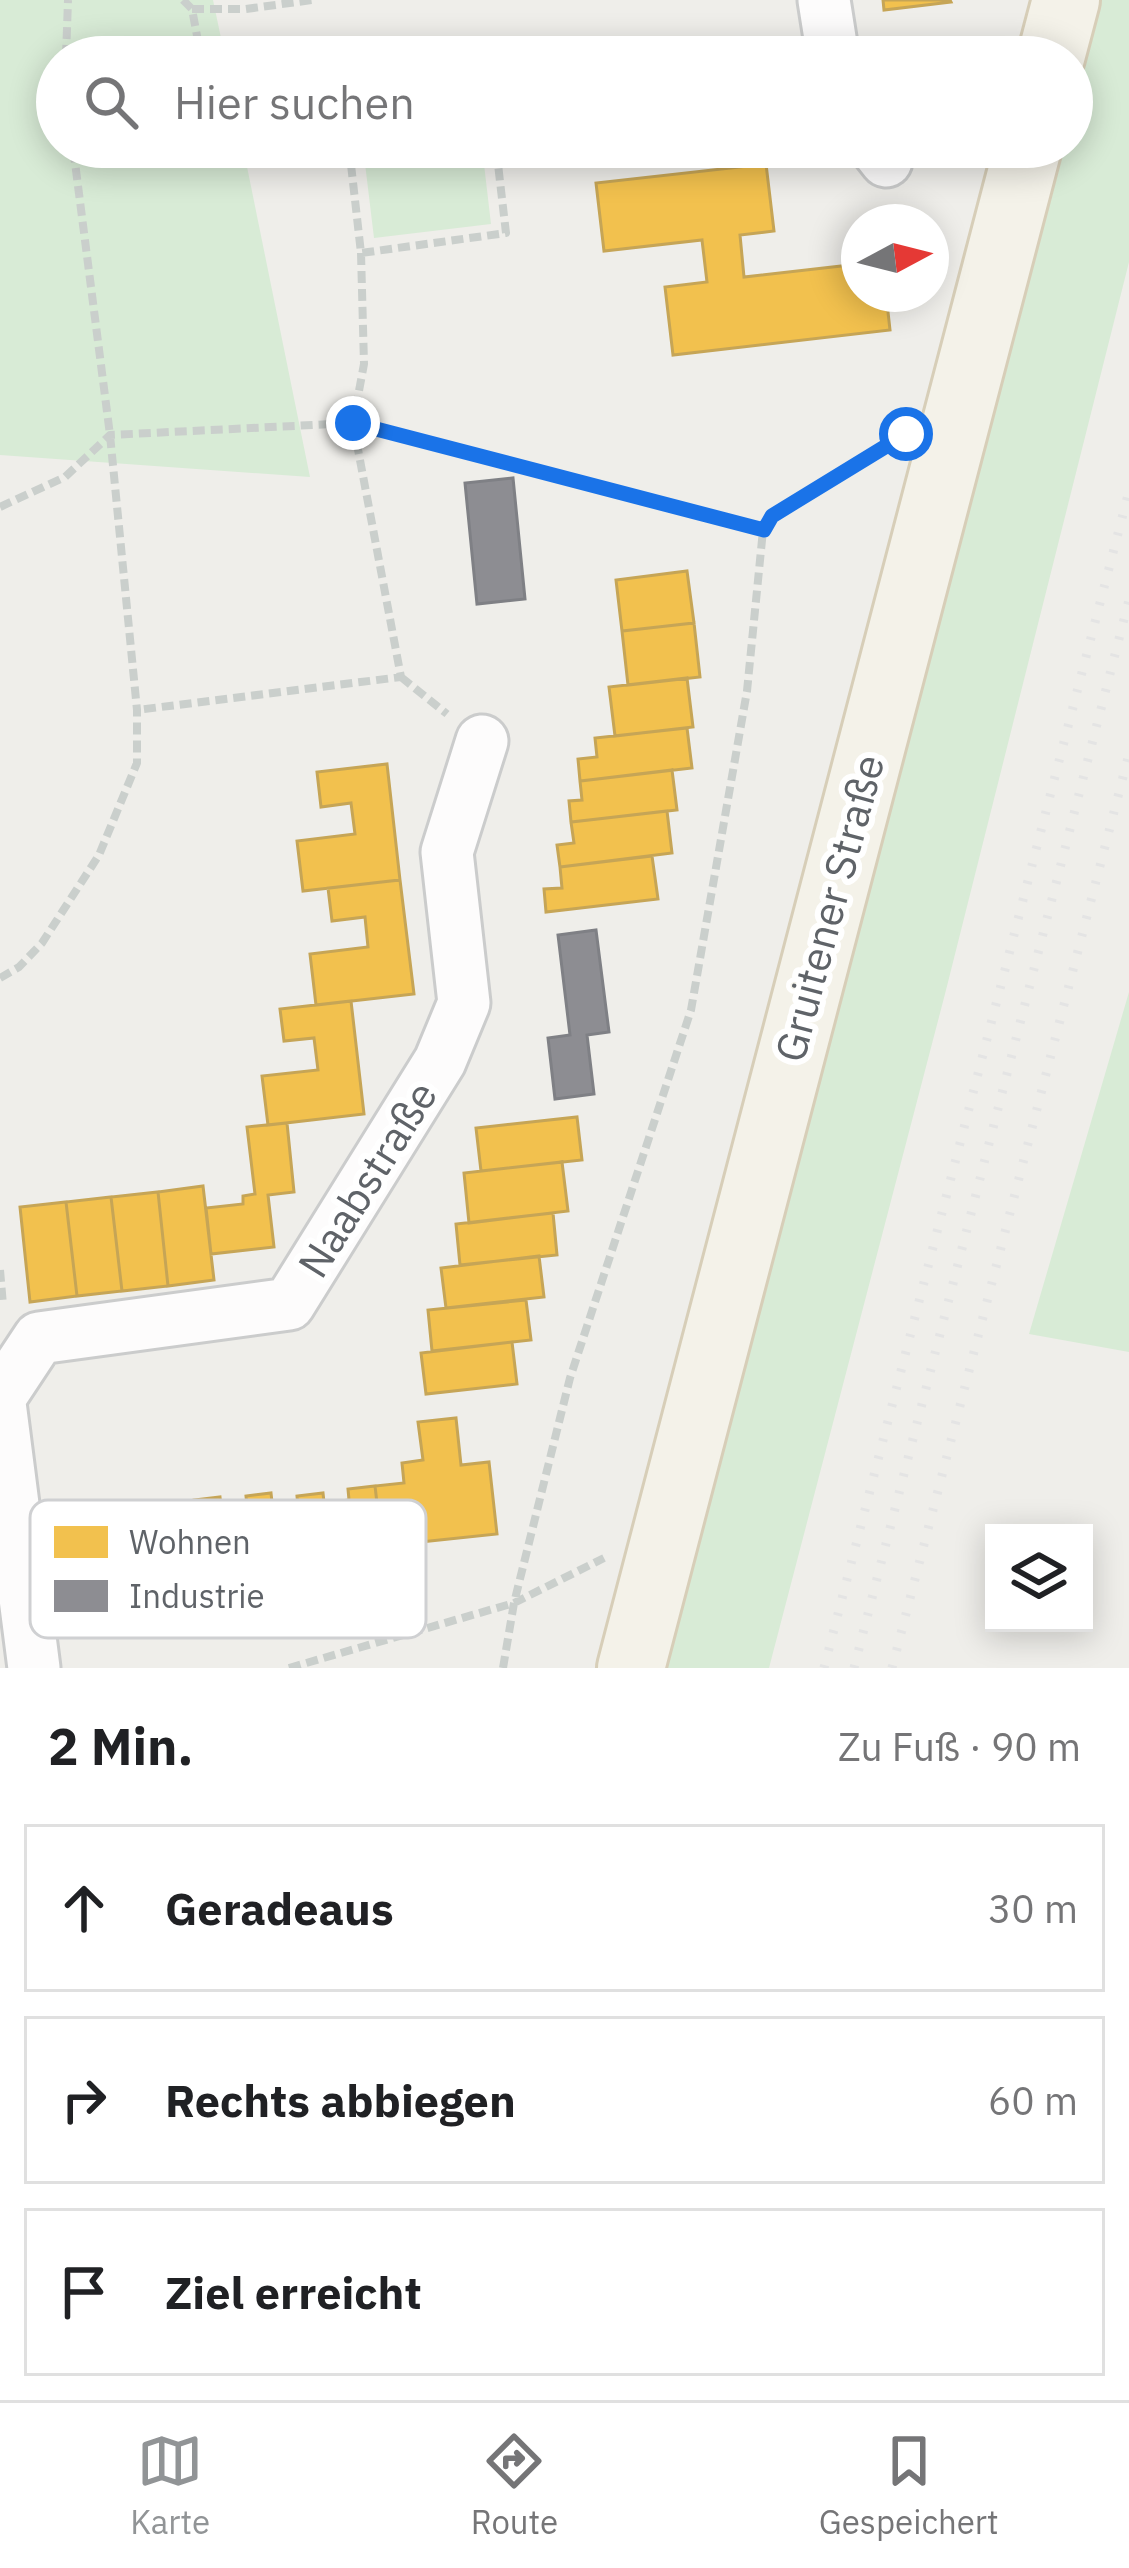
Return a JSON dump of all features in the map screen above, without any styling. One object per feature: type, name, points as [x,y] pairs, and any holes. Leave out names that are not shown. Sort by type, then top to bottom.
[{"type":"main road","points":[[1057,36],[1066,0]]},
{"type":"main road","name":"Gruitener Straße","points":[[631,1668],[1023,168]]},
{"type":"street","points":[[824,0],[829,36]]},
{"type":"street","name":"Naabstraße","points":[[30,1636],[0,1400],[39,1338],[289,1304],[440,1061],[464,1003],[447,852],[482,741]]},
{"type":"street","name":"Naabstraße","points":[[30,1638],[34,1668]]},
{"type":"path","points":[[67,36],[68,0]]},
{"type":"path","points":[[183,0],[246,9],[312,0]]},
{"type":"path","points":[[195,5],[199,36]]},
{"type":"path","points":[[0,978],[20,967],[43,943],[98,855],[137,763],[137,710],[110,435],[76,168]]},
{"type":"path","points":[[137,710],[401,677],[353,423],[364,364],[361,253],[351,168]]},
{"type":"path","points":[[361,253],[506,233],[498,168]]},
{"type":"path","points":[[0,507],[65,477],[110,435],[353,423],[764,530]]},
{"type":"path","points":[[503,1668],[514,1604],[571,1378],[691,1010],[747,691],[764,530],[772,516],[906,434]]},
{"type":"path","points":[[426,1629],[514,1604],[669,1525]]},
{"type":"path","points":[[289,1668],[394,1638]]},
{"type":"green space","points":[[0,0],[213,0],[221,36],[36,36],[36,168],[247,168],[310,477],[0,455]]},
{"type":"green space","points":[[1091,0],[1129,0],[1129,262],[945,994],[769,1668],[656,1668],[1049,168],[1093,168],[1093,36],[1082,36]]},
{"type":"green space","points":[[366,168],[484,168],[491,224],[374,238]]},
{"type":"green space","points":[[1129,992],[1129,1352],[1029,1334]]},
{"type":"building: Wohnen","points":[[883,0],[950,0],[951,2],[884,10]]},
{"type":"building: Wohnen","points":[[766,168],[774,231],[740,235],[744,277],[841,266],[841,312],[888,312],[890,330],[673,355],[665,287],[707,282],[702,240],[604,251],[596,183]]},
{"type":"building: Wohnen","points":[[687,571],[694,623],[622,631],[616,580]]},
{"type":"building: Wohnen","points":[[694,623],[700,677],[628,685],[622,631]]},
{"type":"building: Wohnen","points":[[687,678],[693,727],[615,736],[609,687]]},
{"type":"building: Wohnen","points":[[687,728],[692,768],[580,781],[578,759],[597,757],[595,738]]},
{"type":"building: Wohnen","points":[[387,764],[400,880],[303,891],[297,841],[355,834],[351,803],[321,807],[317,772]]},
{"type":"building: Wohnen","points":[[672,770],[677,810],[571,822],[569,801],[582,800],[580,781]]},
{"type":"building: Wohnen","points":[[667,811],[672,853],[560,867],[557,845],[574,843],[571,822]]},
{"type":"building: Wohnen","points":[[652,856],[658,899],[546,912],[544,889],[562,888],[560,867]]},
{"type":"building: Wohnen","points":[[400,880],[414,994],[316,1005],[310,954],[368,947],[365,917],[332,921],[328,888]]},
{"type":"building: Wohnen","points":[[351,1001],[364,1114],[268,1125],[262,1076],[318,1070],[314,1038],[284,1041],[280,1009]]},
{"type":"building: Wohnen","points":[[577,1117],[582,1160],[481,1171],[476,1128]]},
{"type":"building: Wohnen","points":[[287,1123],[294,1192],[268,1195],[274,1247],[211,1254],[206,1208],[243,1204],[243,1196],[255,1194],[247,1127]]},
{"type":"building: Wohnen","points":[[562,1162],[568,1211],[469,1223],[464,1173]]},
{"type":"building: Wohnen","points":[[203,1186],[214,1280],[168,1286],[158,1192]]},
{"type":"building: Wohnen","points":[[158,1192],[168,1286],[122,1291],[111,1197]]},
{"type":"building: Wohnen","points":[[111,1197],[122,1291],[77,1296],[66,1202]]},
{"type":"building: Wohnen","points":[[66,1202],[77,1296],[30,1302],[20,1207]]},
{"type":"building: Wohnen","points":[[553,1213],[557,1255],[460,1265],[456,1224]]},
{"type":"building: Wohnen","points":[[539,1256],[544,1297],[446,1308],[441,1268]]},
{"type":"building: Wohnen","points":[[526,1300],[531,1340],[432,1351],[428,1310]]},
{"type":"building: Wohnen","points":[[512,1342],[517,1384],[426,1394],[421,1353]]},
{"type":"building: Wohnen","points":[[456,1418],[461,1465],[489,1462],[497,1534],[426,1541],[426,1500],[377,1500],[375,1486],[404,1483],[402,1463],[423,1460],[418,1422]]},
{"type":"building: Wohnen","points":[[375,1486],[377,1500],[349,1500],[348,1489]]},
{"type":"building: Wohnen","points":[[271,1493],[272,1500],[246,1500],[246,1496]]},
{"type":"building: Wohnen","points":[[323,1493],[324,1500],[297,1500],[297,1496]]},
{"type":"building: Industrie","points":[[513,478],[525,599],[477,604],[465,483]]},
{"type":"building: Industrie","points":[[596,930],[609,1032],[587,1035],[594,1094],[555,1099],[548,1038],[570,1035],[558,935]]},
{"type":"railway","points":[[824,1668],[1129,491]]},
{"type":"railway","points":[[854,1668],[1129,600]]},
{"type":"railway","points":[[892,1668],[1129,754]]},
{"type":"route","points":[[353,423],[764,530],[772,516],[906,434]]}]
